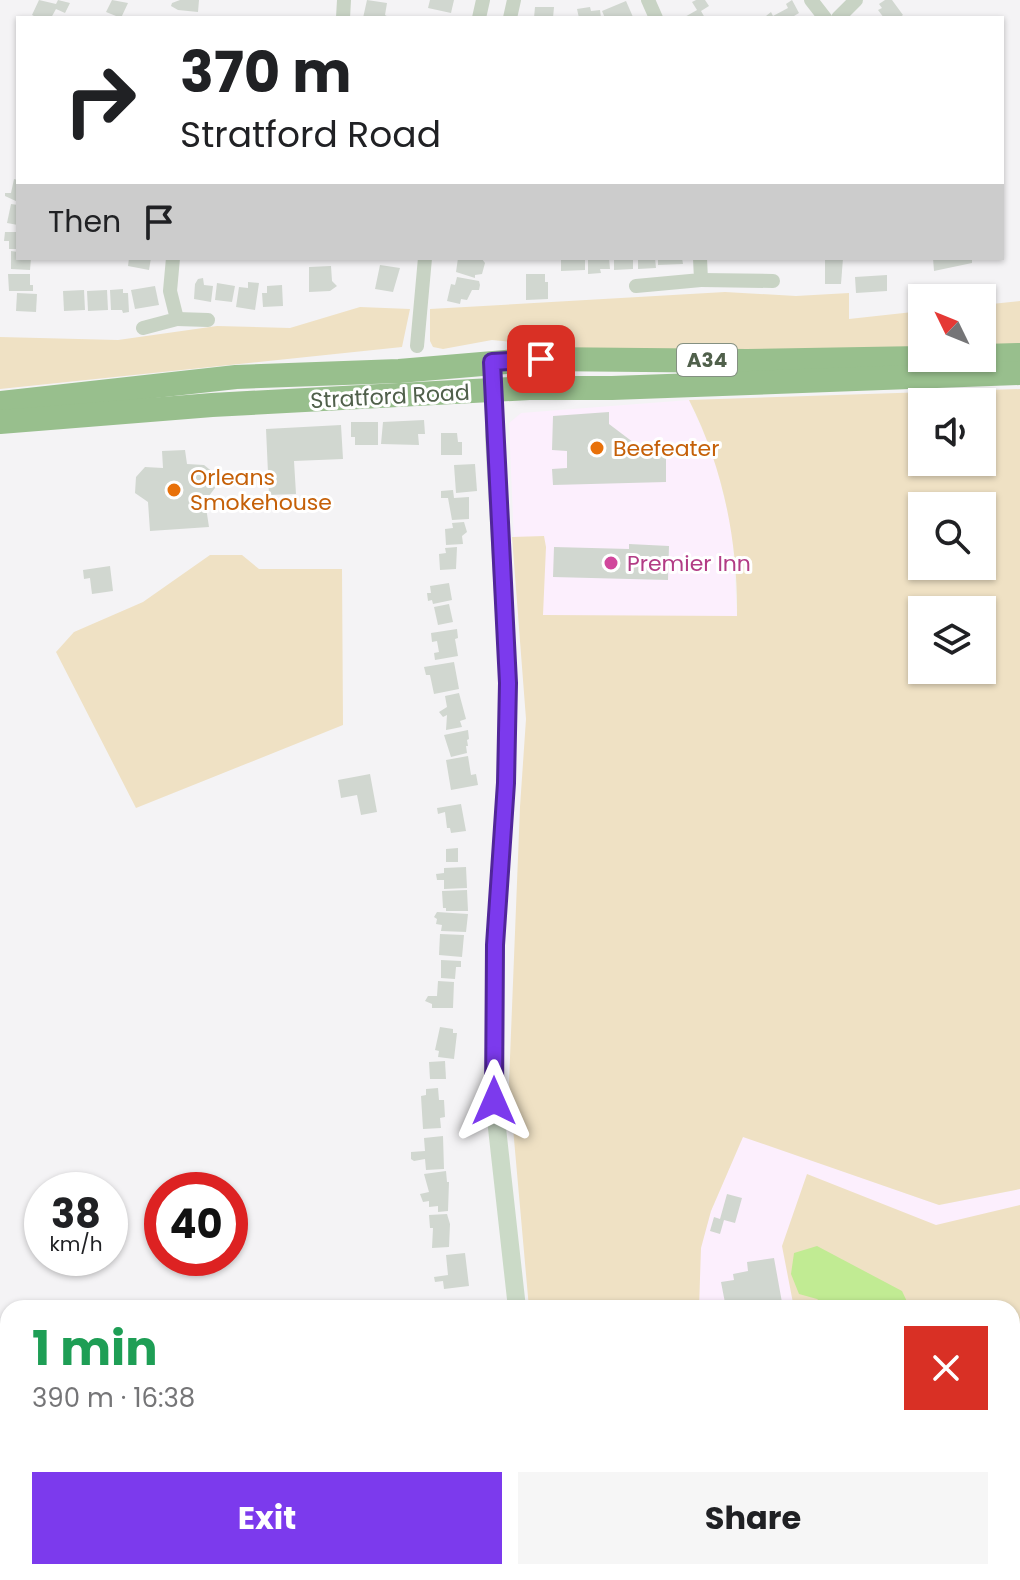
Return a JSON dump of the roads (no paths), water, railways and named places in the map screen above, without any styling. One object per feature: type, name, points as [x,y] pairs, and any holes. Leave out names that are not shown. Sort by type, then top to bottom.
[{"type":"highway","points":[[996,356],[1020,355]]},
{"type":"highway","name":"Stratford Road","points":[[0,422],[69,414],[465,392],[493,376],[541,359],[747,361],[908,358]]},
{"type":"highway","name":"Stratford Road","points":[[0,403],[236,377],[399,371],[412,378],[493,376],[529,388],[612,388],[1020,373]]},
{"type":"street","points":[[811,0],[823,16]]},
{"type":"street","points":[[840,16],[856,0]]},
{"type":"street","points":[[173,260],[170,291],[177,319]]},
{"type":"street","points":[[417,346],[425,260]]},
{"type":"street","points":[[700,260],[701,280]]},
{"type":"street","points":[[636,286],[701,280],[773,281]]},
{"type":"street","points":[[143,328],[177,319],[208,320]]},
{"type":"street","points":[[493,376],[508,683],[506,783],[495,945],[494,1101],[516,1300]]},
{"type":"street","points":[[465,392],[475,401],[494,436]]},
{"type":"place","name":"Beefeater","points":[[597,448]]},
{"type":"place","name":"Orleans Smokehouse","points":[[174,490]]},
{"type":"place","name":"Premier Inn","points":[[611,563]]}]
